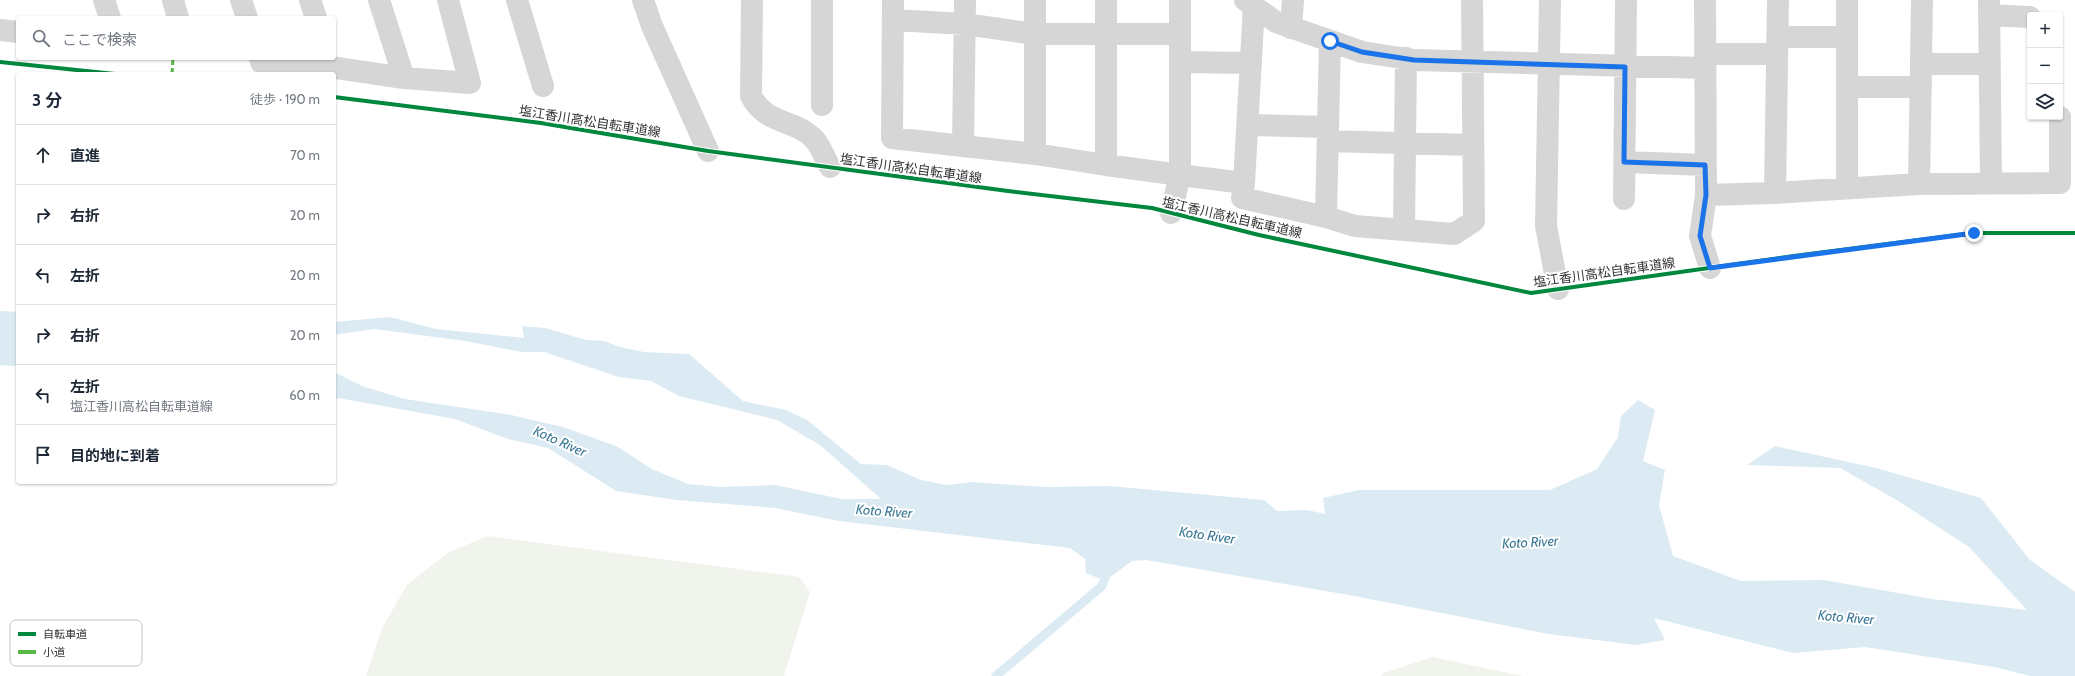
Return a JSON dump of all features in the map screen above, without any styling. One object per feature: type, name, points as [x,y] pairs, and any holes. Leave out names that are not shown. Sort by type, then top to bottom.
[{"type":"street","points":[[104,0],[109,16]]},
{"type":"street","points":[[173,0],[177,16]]},
{"type":"street","points":[[241,0],[246,16]]},
{"type":"street","points":[[310,0],[315,16]]},
{"type":"street","points":[[379,0],[404,78]]},
{"type":"street","points":[[260,60],[261,62],[329,62],[404,78],[470,83],[448,0]]},
{"type":"street","points":[[517,0],[543,86]]},
{"type":"street","points":[[643,0],[652,26],[708,151]]},
{"type":"street","points":[[752,0],[751,96],[758,108],[776,120],[797,127],[815,140],[830,167]]},
{"type":"street","points":[[822,0],[822,105]]},
{"type":"street","points":[[963,146],[965,0]]},
{"type":"street","points":[[1035,154],[1036,0]]},
{"type":"street","points":[[1106,0],[1106,165]]},
{"type":"street","points":[[1171,213],[1180,176],[1180,0]]},
{"type":"street","points":[[1291,28],[1293,0]]},
{"type":"street","points":[[1249,3],[1251,63],[1249,125],[1242,198],[1326,217],[1355,226],[1454,234],[1474,221],[1472,0]]},
{"type":"street","points":[[1550,0],[1546,226],[1558,289]]},
{"type":"street","points":[[1624,199],[1626,0]]},
{"type":"street","points":[[1705,0],[1706,195],[1700,236],[1710,268]]},
{"type":"street","points":[[1775,194],[1778,0]]},
{"type":"street","points":[[1847,0],[1847,188]]},
{"type":"street","points":[[1919,184],[1922,0]]},
{"type":"street","points":[[1249,3],[1276,22],[1291,28],[1362,52],[1406,58],[1625,67],[1705,61],[1778,46],[1847,38]]},
{"type":"street","points":[[1991,183],[1989,7],[2027,16]]},
{"type":"street","points":[[1180,34],[1035,34],[965,24],[893,10],[892,138],[1035,154],[1180,176],[1244,183]]},
{"type":"street","points":[[0,30],[16,32]]},
{"type":"street","points":[[1326,217],[1330,41]]},
{"type":"street","points":[[1404,230],[1406,58]]},
{"type":"street","points":[[1180,62],[1251,63]]},
{"type":"street","points":[[1921,64],[1990,64]]},
{"type":"street","points":[[1847,87],[1921,87]]},
{"type":"street","points":[[1706,195],[1775,194],[1919,184],[2060,183],[2060,120]]},
{"type":"street","points":[[1249,125],[1405,143],[1473,145]]},
{"type":"street","points":[[1624,162],[1705,165]]},
{"type":"shaded area","points":[[488,536],[799,577],[810,592],[784,676],[366,676],[382,628],[407,585],[449,552]]},
{"type":"shaded area","points":[[1433,657],[1523,676],[1381,676],[1384,673]]},
{"type":"water","points":[[390,317],[436,329],[524,338],[522,326],[545,328],[586,340],[604,341],[620,347],[644,352],[689,354],[743,401],[786,410],[807,420],[861,464],[887,465],[921,480],[947,485],[971,482],[1046,487],[1109,486],[1264,500],[1277,511],[1307,510],[1325,514],[1323,498],[1359,490],[1550,490],[1597,469],[1618,437],[1621,416],[1638,400],[1655,410],[1643,461],[1665,470],[1659,505],[1673,556],[1741,581],[1824,580],[1932,599],[2027,610],[1969,547],[1895,499],[1840,468],[1747,465],[1775,446],[1876,468],[1981,498],[2030,560],[2075,592],[2075,676],[2030,676],[1994,667],[1865,647],[1793,653],[1654,618],[1665,640],[1636,645],[1549,634],[1349,595],[1146,560],[1132,561],[1105,581],[1086,573],[1085,559],[1070,548],[839,521],[775,508],[677,500],[616,491],[548,448],[508,439],[455,419],[338,398],[336,400],[336,373],[362,386],[405,399],[511,415],[563,427],[616,446],[652,469],[688,484],[720,487],[775,485],[842,499],[881,499],[820,445],[777,420],[679,396],[651,381],[619,377],[544,352],[521,352],[465,341],[374,329],[336,335],[336,322]]},
{"type":"waterway","name":"Koto River","points":[[0,338],[16,339]]},
{"type":"waterway","points":[[996,676],[1102,586],[1108,570]]},
{"type":"marked path","points":[[172,72],[173,60]]},
{"type":"cycle path","points":[[0,62],[96,72]]},
{"type":"cycle path","name":"塩江香川高松自転車道線","points":[[336,97],[541,123],[708,151],[1008,191],[1152,208],[1259,235],[1531,293],[1794,256],[1974,233],[2075,233]]},
{"type":"route","points":[[1330,41],[1362,52],[1414,60],[1625,67],[1624,162],[1705,165],[1706,195],[1700,236],[1710,268],[1974,233]]}]
